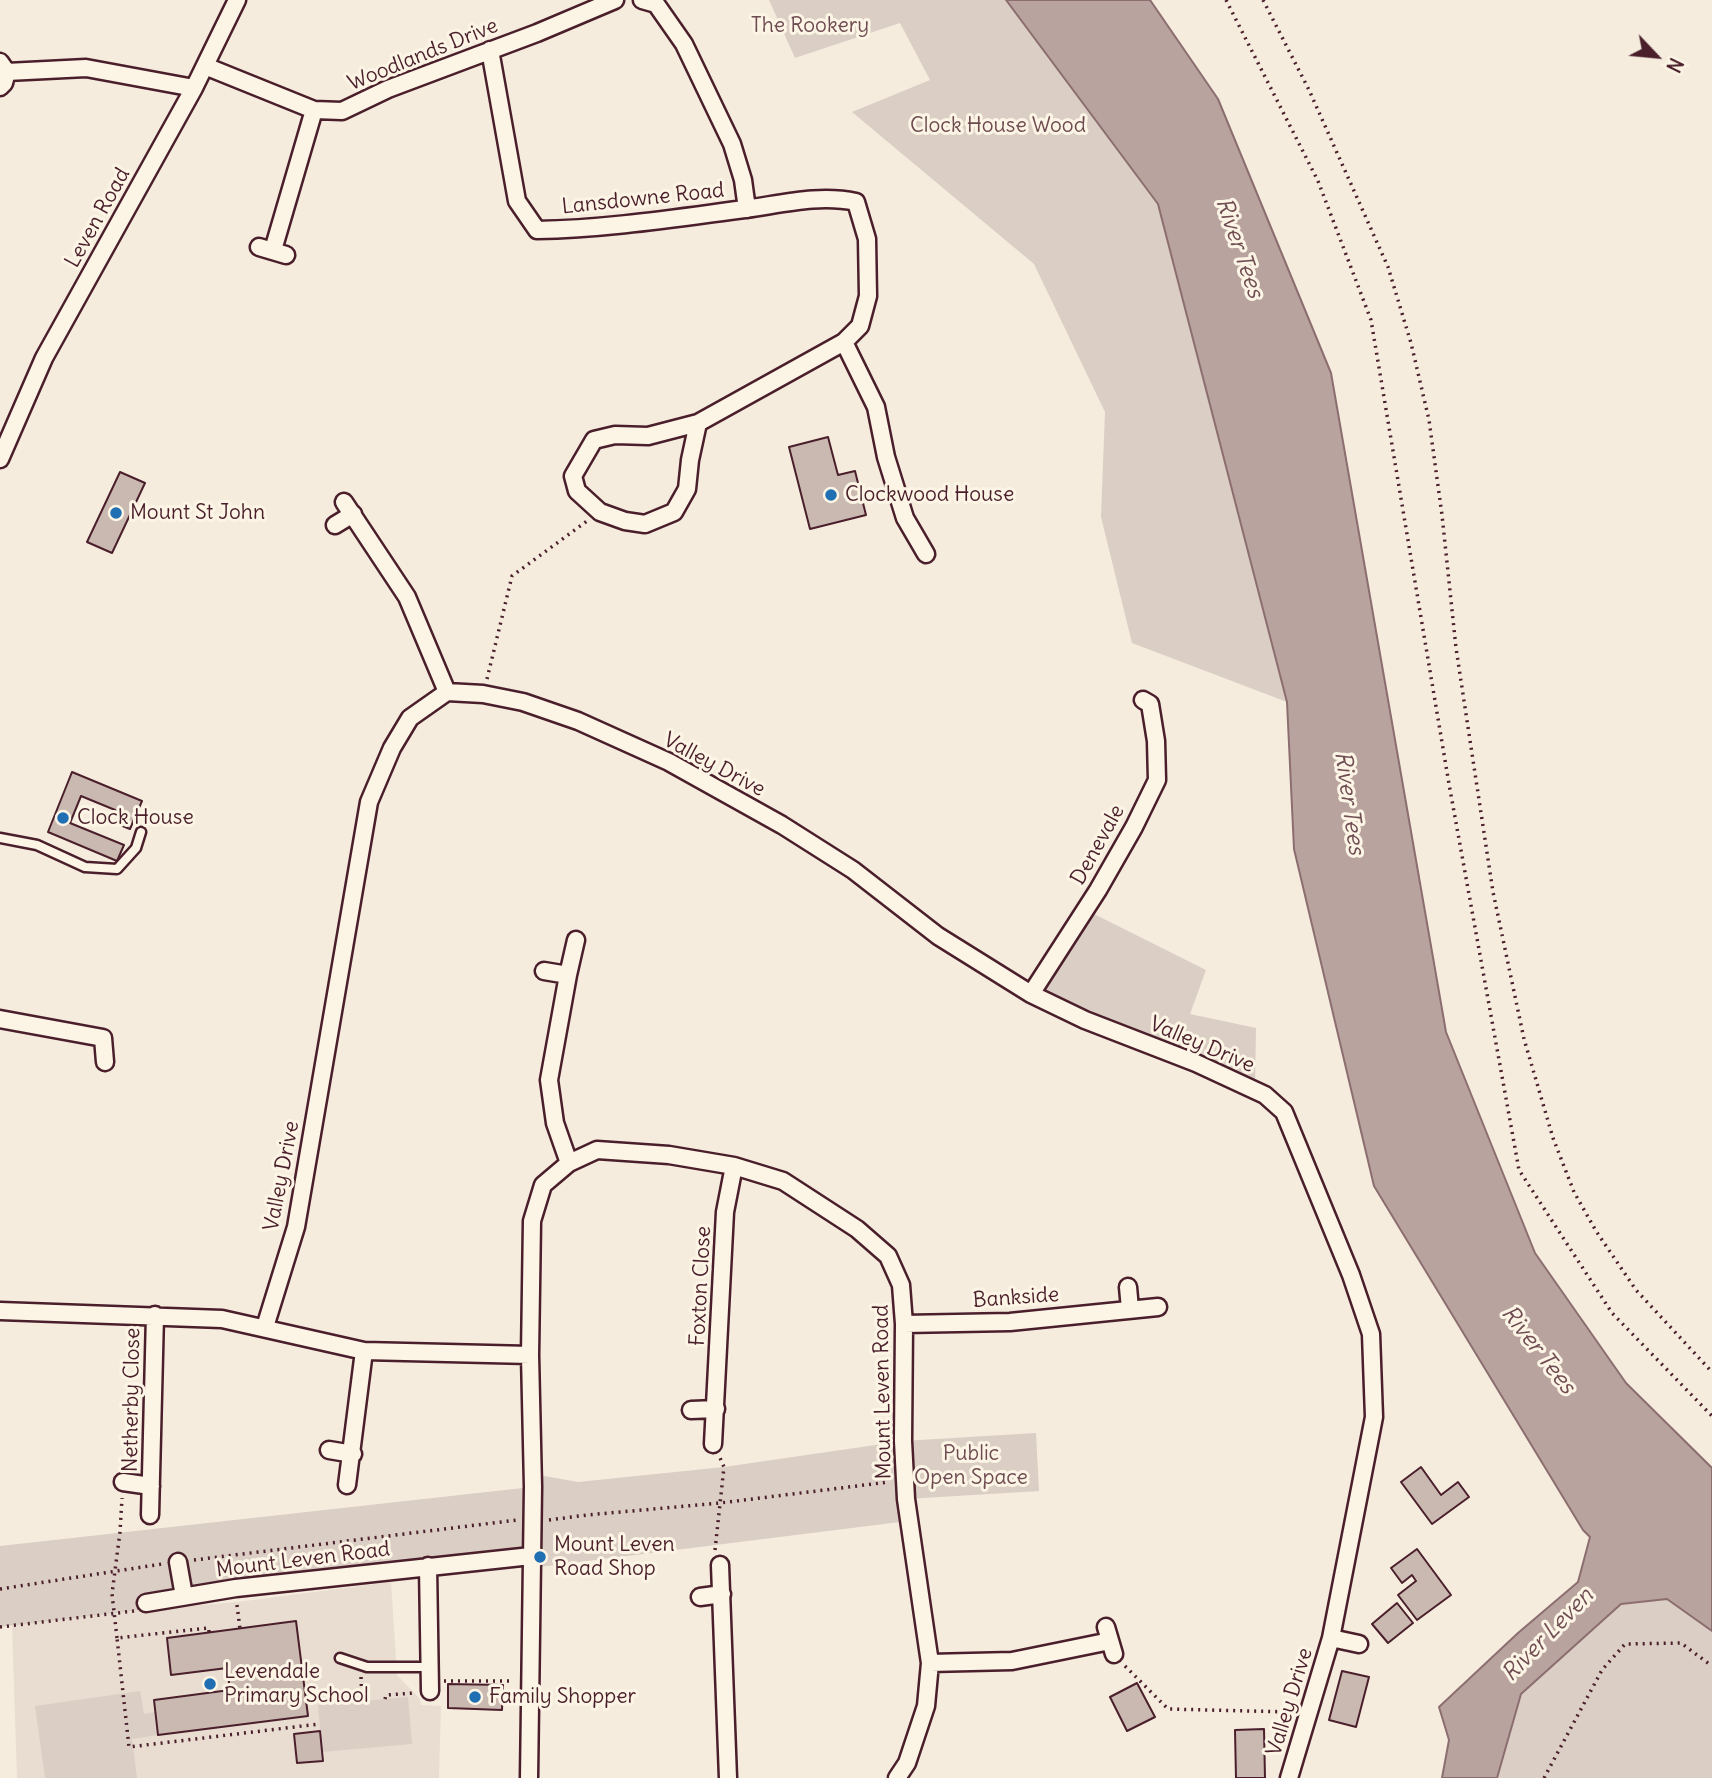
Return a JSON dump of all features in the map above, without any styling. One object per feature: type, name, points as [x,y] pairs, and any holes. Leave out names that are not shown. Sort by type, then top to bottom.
[{"type":"street","name":"Leven Road","points":[[0,459],[44,358],[194,88],[237,0]]},
{"type":"street","name":"Woodlands Drive","points":[[205,66],[314,110],[342,111],[388,89],[615,0]]},
{"type":"street","points":[[642,0],[656,4],[684,44],[732,144],[743,180],[747,208]]},
{"type":"street","name":"Lansdowne Road","points":[[490,50],[517,201],[537,230],[747,208],[789,201],[841,199],[856,202],[867,239],[868,296],[860,326],[844,342]]},
{"type":"street","points":[[2,74],[86,68],[194,88]]},
{"type":"street","points":[[273,251],[314,110]]},
{"type":"street","points":[[698,424],[687,489],[674,512],[645,524],[625,521],[600,512],[577,491],[573,476],[594,440],[615,435],[648,436],[698,424],[844,342],[876,407],[886,457],[905,518],[928,546]]},
{"type":"street","points":[[335,524],[348,508],[407,597],[447,692]]},
{"type":"street","name":"Valley Drive","points":[[265,1327],[296,1227],[369,802],[392,748],[410,718],[447,692],[483,694],[523,702],[578,721],[669,762],[782,825],[841,862],[939,936],[1031,994],[1085,1020],[1196,1063],[1265,1095],[1284,1112],[1351,1275],[1371,1334],[1374,1417],[1331,1638],[1289,1778]]},
{"type":"street","name":"Denevale","points":[[1031,994],[1098,890],[1157,780],[1156,741],[1142,704]]},
{"type":"street","points":[[569,1163],[555,1123],[550,1080],[576,940]]},
{"type":"street","points":[[544,971],[568,975]]},
{"type":"street","points":[[0,1019],[103,1038],[105,1062]]},
{"type":"street","name":"Mount Leven Road","points":[[529,1778],[533,1520],[530,1355],[532,1221],[543,1185],[569,1163],[597,1150],[669,1154],[734,1166],[783,1181],[857,1229],[888,1256],[901,1285],[904,1324],[903,1441],[908,1521],[930,1663],[926,1706],[907,1763],[897,1778]]},
{"type":"street","name":"Foxton Close","points":[[713,1444],[726,1212],[734,1166]]},
{"type":"street","points":[[1128,1287],[1130,1309]]},
{"type":"street","name":"Bankside","points":[[904,1324],[1010,1322],[1158,1307]]},
{"type":"street","points":[[0,1311],[222,1319],[364,1351],[530,1355]]},
{"type":"street","name":"Netherby Close","points":[[150,1515],[155,1315]]},
{"type":"street","points":[[347,1485],[364,1351]]},
{"type":"street","points":[[691,1410],[716,1409]]},
{"type":"street","points":[[328,1450],[353,1454]]},
{"type":"street","name":"Netherby Close","points":[[123,1482],[151,1486]]},
{"type":"street","name":"Mount Leven Road","points":[[146,1602],[236,1588],[531,1556]]},
{"type":"street","points":[[178,1562],[184,1596]]},
{"type":"street","points":[[720,1565],[727,1778]]},
{"type":"street","points":[[428,1566],[430,1680]]},
{"type":"street","points":[[700,1597],[722,1594]]},
{"type":"street","name":"Valley Drive","points":[[1331,1638],[1359,1644]]},
{"type":"street","points":[[930,1663],[1012,1661],[1110,1641]]},
{"type":"lane","points":[[0,838],[37,845],[85,867],[117,869],[136,848],[141,832]]},
{"type":"lane","points":[[341,1658],[367,1667],[430,1680]]},
{"type":"path","points":[[1226,0],[1318,181],[1371,320],[1451,797],[1519,1170],[1612,1313],[1712,1416]]},
{"type":"path","points":[[1263,0],[1308,90],[1388,267],[1411,343],[1429,420],[1456,648],[1493,892],[1524,1039],[1553,1139],[1574,1192],[1596,1231],[1636,1290],[1712,1373]]},
{"type":"path","points":[[483,694],[512,576],[600,512]]},
{"type":"path","points":[[713,1444],[724,1467],[714,1547],[720,1565]]},
{"type":"path","points":[[0,1589],[178,1562],[514,1520],[720,1503],[905,1480]]},
{"type":"path","points":[[123,1482],[112,1594],[129,1746],[319,1724]]},
{"type":"path","points":[[236,1588],[240,1629]]},
{"type":"path","points":[[0,1627],[140,1610],[146,1602]]},
{"type":"path","points":[[117,1638],[209,1628],[209,1632]]},
{"type":"path","points":[[1110,1641],[1168,1709],[1307,1712]]},
{"type":"path","points":[[1544,1778],[1602,1670],[1625,1644],[1681,1643],[1712,1666]]},
{"type":"path","points":[[360,1664],[362,1701]]},
{"type":"path","points":[[386,1699],[386,1695],[430,1680],[530,1681]]},
{"type":"shaded area","name":"Levendale Primary School","points":[[391,1582],[397,1675],[420,1699],[421,1705],[441,1706],[439,1778],[17,1778],[12,1625],[237,1602]]},
{"type":"green space","name":"Clock House Wood","points":[[769,0],[1006,0],[1158,204],[1287,702],[1132,643],[1101,517],[1105,412],[1034,264],[852,112],[930,80],[900,23],[795,58]]},
{"type":"green space","points":[[1086,910],[1206,970],[1190,1014],[1256,1028],[1255,1090],[1031,994]]},
{"type":"green space","name":"Public Open Space","points":[[1036,1433],[1039,1491],[907,1499],[908,1521],[531,1568],[531,1557],[146,1603],[140,1610],[0,1627],[0,1546],[532,1487],[533,1474],[578,1482],[724,1467],[903,1441]]},
{"type":"green space","points":[[1667,1599],[1712,1631],[1712,1778],[1497,1778],[1521,1694],[1621,1604]]},
{"type":"green space","points":[[140,1691],[144,1714],[155,1712],[158,1735],[132,1739],[137,1778],[45,1778],[35,1706]]},
{"type":"green space","points":[[408,1697],[412,1744],[322,1752],[318,1705]]},
{"type":"water","points":[[1006,0],[1150,0],[1218,99],[1331,373],[1446,1032],[1535,1253],[1626,1383],[1712,1468],[1712,1631],[1667,1599],[1621,1604],[1521,1694],[1497,1778],[1442,1778],[1449,1740],[1439,1707],[1518,1633],[1578,1582],[1590,1537],[1583,1530],[1374,1186],[1294,849],[1287,702],[1158,204]]},
{"type":"building","name":"Clockwood House","points":[[828,437],[838,475],[855,471],[866,515],[810,529],[789,447]]},
{"type":"building","name":"Mount St John","points":[[120,472],[145,483],[112,553],[87,542]]},
{"type":"building","name":"Clock House","points":[[72,772],[142,801],[130,829],[115,823],[120,812],[81,796],[70,823],[124,845],[117,861],[48,832]]},
{"type":"building","points":[[1421,1467],[1441,1495],[1458,1482],[1469,1497],[1432,1524],[1401,1482]]},
{"type":"building","points":[[1417,1549],[1451,1595],[1417,1620],[1398,1595],[1416,1581],[1412,1575],[1402,1583],[1391,1568]]},
{"type":"building","points":[[1397,1603],[1413,1623],[1388,1643],[1372,1624]]},
{"type":"building","points":[[296,1621],[308,1716],[158,1735],[154,1700],[230,1690],[227,1668],[171,1675],[167,1638]]},
{"type":"building","points":[[1342,1671],[1369,1677],[1356,1727],[1329,1720]]},
{"type":"building","points":[[1137,1683],[1155,1717],[1127,1731],[1110,1697]]},
{"type":"building","name":"Family Shopper","points":[[448,1684],[503,1685],[502,1710],[448,1708]]},
{"type":"building","points":[[1264,1729],[1265,1778],[1236,1778],[1235,1730]]},
{"type":"building","points":[[320,1731],[323,1761],[297,1763],[294,1734]]},
{"type":"place","name":"Clockwood House","points":[[831,495]]},
{"type":"place","name":"Mount St John","points":[[116,513]]},
{"type":"place","name":"Clock House","points":[[63,818]]},
{"type":"place","name":"Mount Leven Road Shop","points":[[540,1557]]},
{"type":"place","name":"Levendale Primary School","points":[[210,1684]]},
{"type":"place","name":"Family Shopper","points":[[475,1697]]},
{"type":"park label","name":"The Rookery","points":[[810,26]]},
{"type":"water label","name":"River Tees","points":[[1239,248]]},
{"type":"water label","name":"River Tees","points":[[1349,803]]},
{"type":"water label","name":"River Tees","points":[[1538,1350]]},
{"type":"water label","name":"River Leven","points":[[1548,1635]]}]
